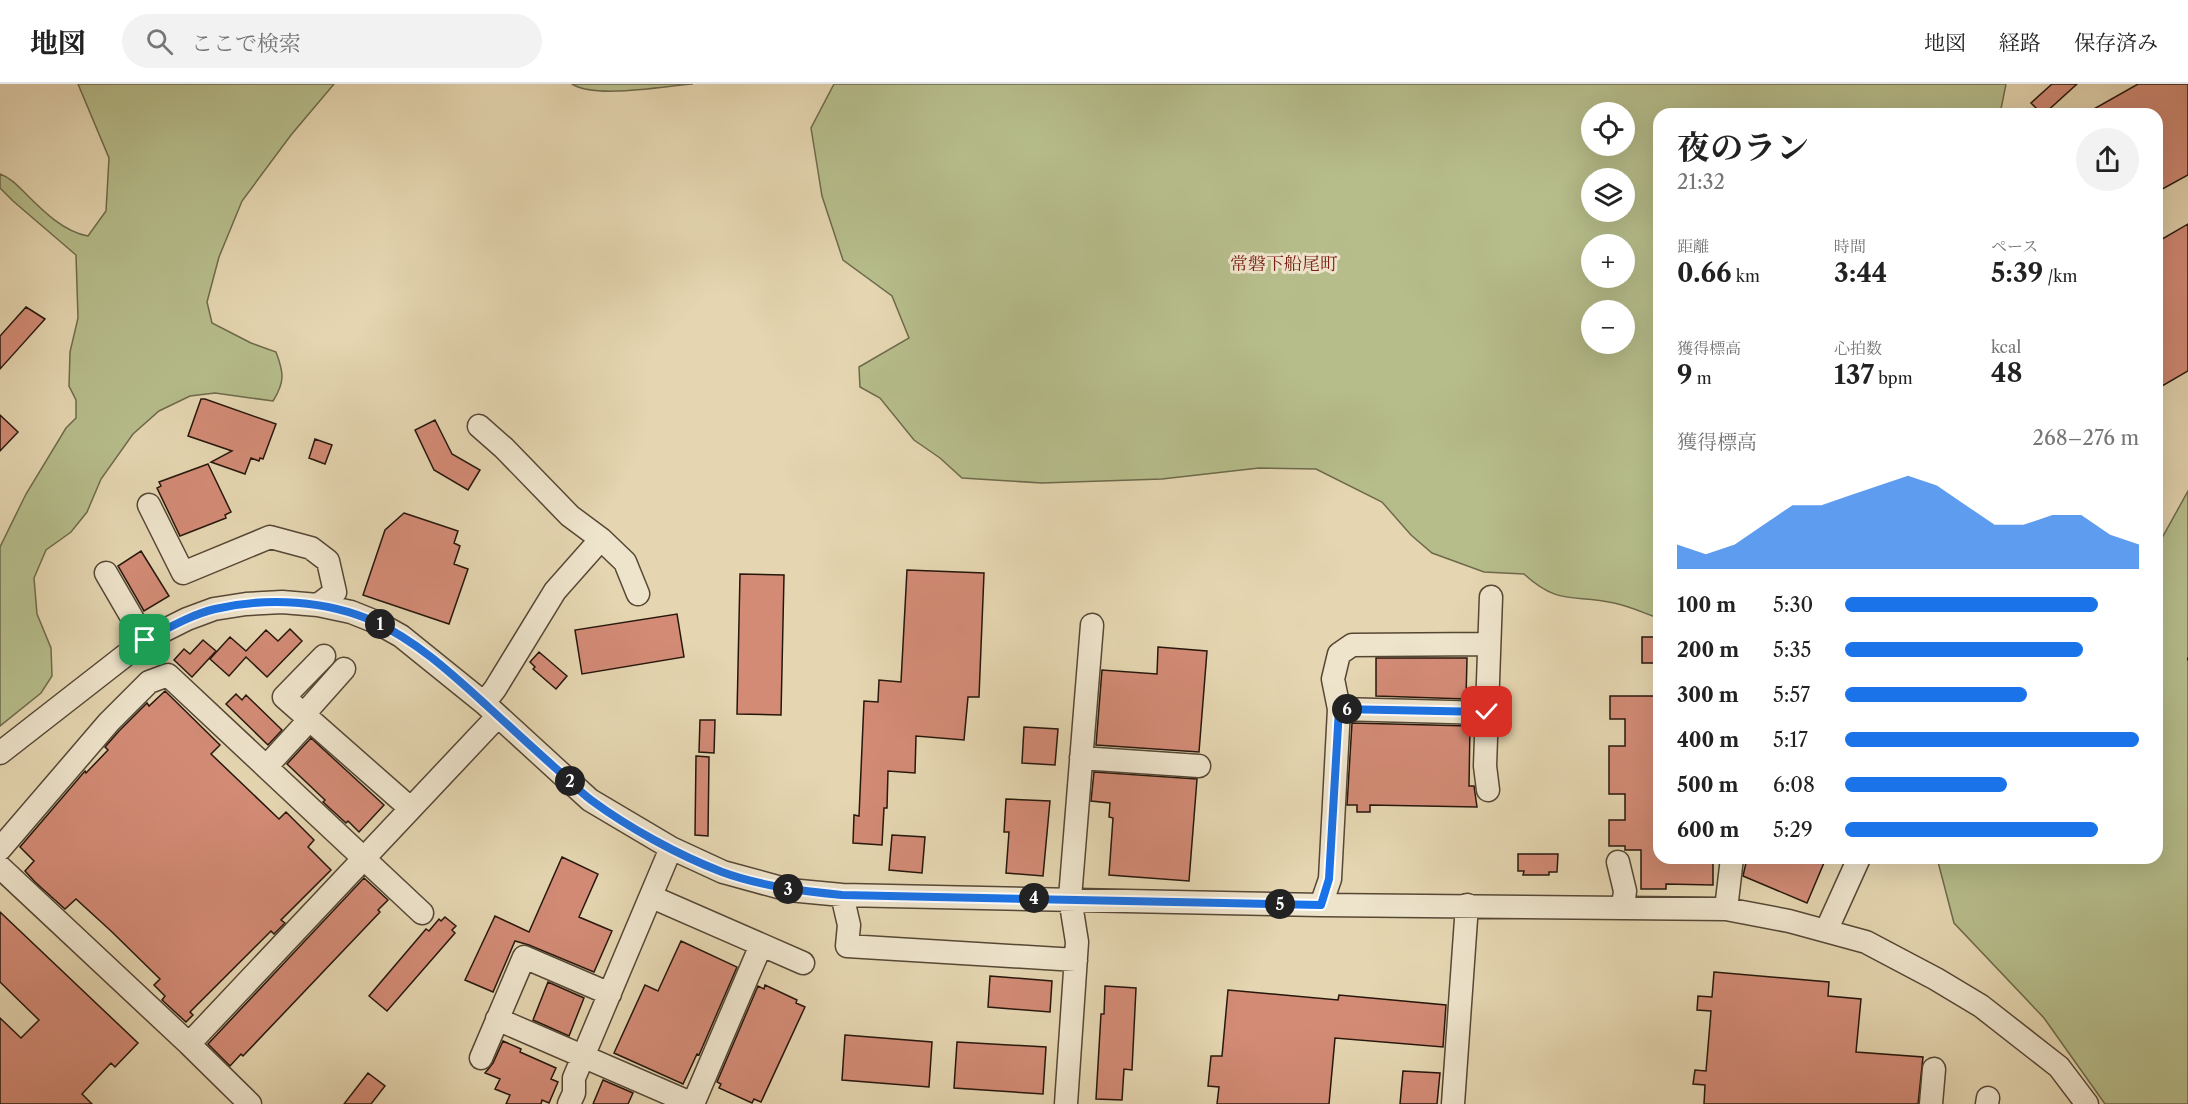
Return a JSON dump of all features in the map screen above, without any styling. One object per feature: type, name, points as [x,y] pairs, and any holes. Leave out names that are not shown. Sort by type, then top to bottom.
[{"type":"street","points":[[479,426],[504,448],[570,516],[601,539],[625,562],[638,594]]},
{"type":"street","points":[[149,505],[183,573],[270,537],[311,548],[328,561],[335,592],[318,605]]},
{"type":"street","points":[[189,1044],[410,808],[491,710],[495,689],[555,591],[601,539]]},
{"type":"street","points":[[106,573],[145,640]]},
{"type":"street","points":[[1488,790],[1485,766],[1491,597]]},
{"type":"street","points":[[0,753],[145,640],[188,619],[214,609],[246,604],[282,602],[318,605],[351,612],[402,636],[491,710],[590,800],[671,848],[723,872],[789,890],[842,895],[1321,905],[1726,909],[1790,921],[1866,942],[1981,1006],[2060,1067],[2087,1104]]},
{"type":"street","points":[[1066,1104],[1077,942],[1070,898],[1092,625]]},
{"type":"street","points":[[1321,905],[1329,879],[1339,709],[1333,679],[1339,654],[1353,645],[1488,644]]},
{"type":"street","points":[[324,656],[285,697],[410,808]]},
{"type":"street","points":[[266,767],[344,669]]},
{"type":"street","points":[[0,849],[109,722],[149,682],[168,675],[422,913]]},
{"type":"street","points":[[1339,709],[1487,712]]},
{"type":"street","points":[[1081,758],[1199,766]]},
{"type":"street","points":[[569,1104],[574,1093],[574,1078],[671,848]]},
{"type":"street","points":[[1618,862],[1625,891],[1623,908]]},
{"type":"street","points":[[1726,909],[1731,864]]},
{"type":"street","points":[[1826,931],[1856,864]]},
{"type":"street","points":[[0,867],[250,1104]]},
{"type":"street","points":[[842,895],[849,925],[847,946],[1076,960]]},
{"type":"street","points":[[652,897],[803,963]]},
{"type":"street","points":[[1453,1104],[1467,905]]},
{"type":"street","points":[[497,1019],[693,1104],[761,945]]},
{"type":"street","points":[[481,1058],[524,957],[610,994]]},
{"type":"street","points":[[1931,1104],[1934,1069]]},
{"type":"green space","points":[[78,84],[334,84],[291,135],[242,201],[219,257],[207,302],[212,323],[251,343],[276,352],[282,377],[277,394],[273,401],[215,393],[190,396],[159,411],[133,434],[101,479],[87,512],[71,532],[46,550],[34,578],[37,614],[51,648],[52,676],[41,693],[0,726],[0,547],[26,494],[66,428],[76,418],[76,400],[69,386],[70,352],[78,318],[76,255],[0,188],[0,174],[14,182],[54,220],[79,234],[88,236],[106,211],[109,158]]},
{"type":"green space","points":[[572,84],[693,84],[597,91]]},
{"type":"green space","points":[[834,84],[2006,84],[2001,108],[1653,108],[1653,616],[1614,603],[1557,595],[1536,584],[1524,574],[1484,572],[1432,553],[1411,535],[1382,502],[1316,469],[1259,468],[1162,479],[1042,483],[962,478],[940,458],[914,440],[880,398],[860,387],[859,367],[909,338],[892,296],[843,260],[822,196],[811,128]]},
{"type":"green space","points":[[2188,491],[2188,1104],[2105,1104],[2044,1018],[1954,923],[1939,864],[2163,864],[2163,536]]},
{"type":"building","points":[[2052,84],[2077,84],[2051,108],[2036,108],[2031,103]]},
{"type":"building","points":[[2138,84],[2188,84],[2188,175],[2163,189],[2163,108],[2096,108]]},
{"type":"building","points":[[2188,224],[2188,371],[2163,386],[2163,239]]},
{"type":"building","points":[[26,307],[45,319],[0,369],[0,336]]},
{"type":"building","points":[[201,399],[276,424],[263,459],[260,458],[259,461],[251,458],[245,474],[211,462],[232,451],[188,436]]},
{"type":"building","points":[[0,415],[18,432],[0,451]]},
{"type":"building","points":[[435,420],[452,454],[480,470],[468,490],[434,470],[415,430]]},
{"type":"building","points":[[315,439],[332,445],[325,464],[309,458]]},
{"type":"building","points":[[208,464],[231,512],[225,515],[226,518],[180,536],[157,488],[161,486],[159,482]]},
{"type":"building","points":[[404,513],[458,531],[454,543],[460,546],[454,564],[468,569],[449,624],[363,595],[385,530]]},
{"type":"building","points":[[141,551],[169,596],[144,611],[118,566]]},
{"type":"building","points":[[907,570],[984,573],[979,697],[968,697],[964,740],[916,736],[915,773],[888,771],[887,808],[884,808],[882,845],[853,843],[854,815],[859,816],[864,701],[878,702],[879,680],[901,682]]},
{"type":"building","points":[[740,574],[784,575],[781,715],[737,714]]},
{"type":"building","points":[[677,614],[684,657],[582,674],[575,630]]},
{"type":"building","points":[[290,629],[302,641],[267,677],[246,657],[229,676],[210,659],[230,637],[246,651],[266,630],[278,641]]},
{"type":"building","points":[[1642,637],[1653,637],[1653,663],[1642,663]]},
{"type":"building","points":[[203,640],[216,651],[192,677],[174,660],[184,649],[190,654]]},
{"type":"building","points":[[1158,647],[1207,651],[1199,752],[1096,745],[1102,670],[1157,674]]},
{"type":"building","points":[[539,652],[567,676],[556,689],[533,669],[535,667],[530,662]]},
{"type":"building","points":[[1376,658],[1467,658],[1466,699],[1376,696]]},
{"type":"building","points":[[165,691],[220,745],[211,754],[279,819],[286,812],[314,840],[308,847],[331,870],[281,920],[285,923],[274,934],[271,931],[190,1012],[193,1015],[186,1022],[162,1000],[165,996],[154,985],[160,979],[111,931],[76,899],[65,909],[35,882],[25,871],[34,861],[20,847],[85,771],[86,773],[108,750],[105,747],[119,731],[147,703],[149,706]]},
{"type":"building","points":[[236,694],[242,700],[246,695],[282,730],[268,745],[226,704]]},
{"type":"building","points":[[1610,696],[1653,696],[1653,864],[1713,864],[1713,885],[1666,884],[1666,889],[1641,889],[1641,850],[1625,850],[1625,846],[1609,846],[1609,820],[1625,820],[1625,794],[1609,794],[1609,746],[1625,746],[1625,719],[1610,719]]},
{"type":"building","points":[[700,720],[715,720],[714,753],[699,752]]},
{"type":"building","points":[[1352,723],[1470,726],[1469,786],[1474,786],[1477,807],[1370,805],[1370,812],[1357,812],[1357,805],[1347,805]]},
{"type":"building","points":[[1024,727],[1058,729],[1055,765],[1022,763]]},
{"type":"building","points":[[311,738],[384,805],[359,832],[323,802],[325,800],[287,764]]},
{"type":"building","points":[[696,756],[709,757],[708,836],[695,835]]},
{"type":"building","points":[[1094,772],[1197,779],[1189,881],[1109,875],[1113,818],[1109,817],[1110,803],[1091,801]]},
{"type":"building","points":[[1006,799],[1050,801],[1043,876],[1006,873],[1009,832],[1004,832]]},
{"type":"building","points":[[892,835],[925,837],[922,873],[889,870]]},
{"type":"building","points":[[1518,854],[1558,854],[1557,872],[1549,872],[1549,875],[1523,875],[1524,871],[1518,871]]},
{"type":"building","points":[[562,857],[598,874],[579,917],[612,931],[594,972],[515,941],[493,992],[465,980],[495,916],[529,932]]},
{"type":"building","points":[[1746,864],[1823,864],[1807,903],[1743,876]]},
{"type":"building","points":[[364,878],[388,900],[378,910],[380,912],[243,1056],[241,1054],[230,1066],[208,1044]]},
{"type":"building","points":[[0,912],[138,1043],[115,1067],[111,1063],[82,1094],[92,1104],[0,1104],[0,1018],[21,1038],[39,1020],[0,982]]},
{"type":"building","points":[[445,917],[456,926],[452,930],[455,933],[387,1011],[369,996],[426,929],[429,931],[439,919],[441,921]]},
{"type":"building","points":[[681,941],[737,967],[699,1055],[697,1054],[683,1084],[614,1053],[645,985],[658,991]]},
{"type":"building","points":[[1714,972],[1829,982],[1828,996],[1861,999],[1856,1052],[1923,1057],[1918,1104],[1704,1104],[1705,1085],[1693,1084],[1695,1070],[1706,1071],[1711,1011],[1697,1010],[1698,996],[1712,997]]},
{"type":"building","points":[[990,976],[1052,981],[1050,1012],[988,1007]]},
{"type":"building","points":[[548,982],[584,998],[569,1036],[533,1020]]},
{"type":"building","points":[[765,985],[797,1000],[796,1003],[805,1007],[761,1102],[754,1099],[752,1103],[719,1088],[721,1084],[717,1082],[758,986],[764,989]]},
{"type":"building","points":[[1105,986],[1136,988],[1132,1070],[1124,1069],[1122,1100],[1096,1099]]},
{"type":"building","points":[[1228,990],[1338,1000],[1339,995],[1446,1005],[1443,1047],[1335,1038],[1329,1104],[1217,1104],[1219,1087],[1208,1086],[1211,1056],[1222,1056]]},
{"type":"building","points":[[845,1035],[932,1042],[929,1087],[842,1080]]},
{"type":"building","points":[[503,1041],[521,1049],[520,1052],[556,1068],[551,1079],[558,1082],[549,1103],[542,1100],[541,1104],[506,1104],[510,1095],[495,1089],[500,1079],[485,1073],[493,1063]]},
{"type":"building","points":[[957,1042],[1046,1047],[1043,1094],[954,1088]]},
{"type":"building","points":[[1403,1071],[1440,1073],[1437,1104],[1400,1104]]},
{"type":"building","points":[[368,1073],[385,1086],[371,1104],[344,1104]]},
{"type":"building","points":[[603,1080],[633,1093],[628,1104],[593,1104]]},
{"type":"district","name":"常磐下船尾町","points":[[1284,264]]},
{"type":"route","points":[[145,640],[214,609],[246,604],[282,602],[318,605],[351,612],[402,636],[484,703],[590,800],[628,824],[671,848],[723,872],[789,890],[842,895],[1321,905],[1329,879],[1339,709],[1487,712]]}]
